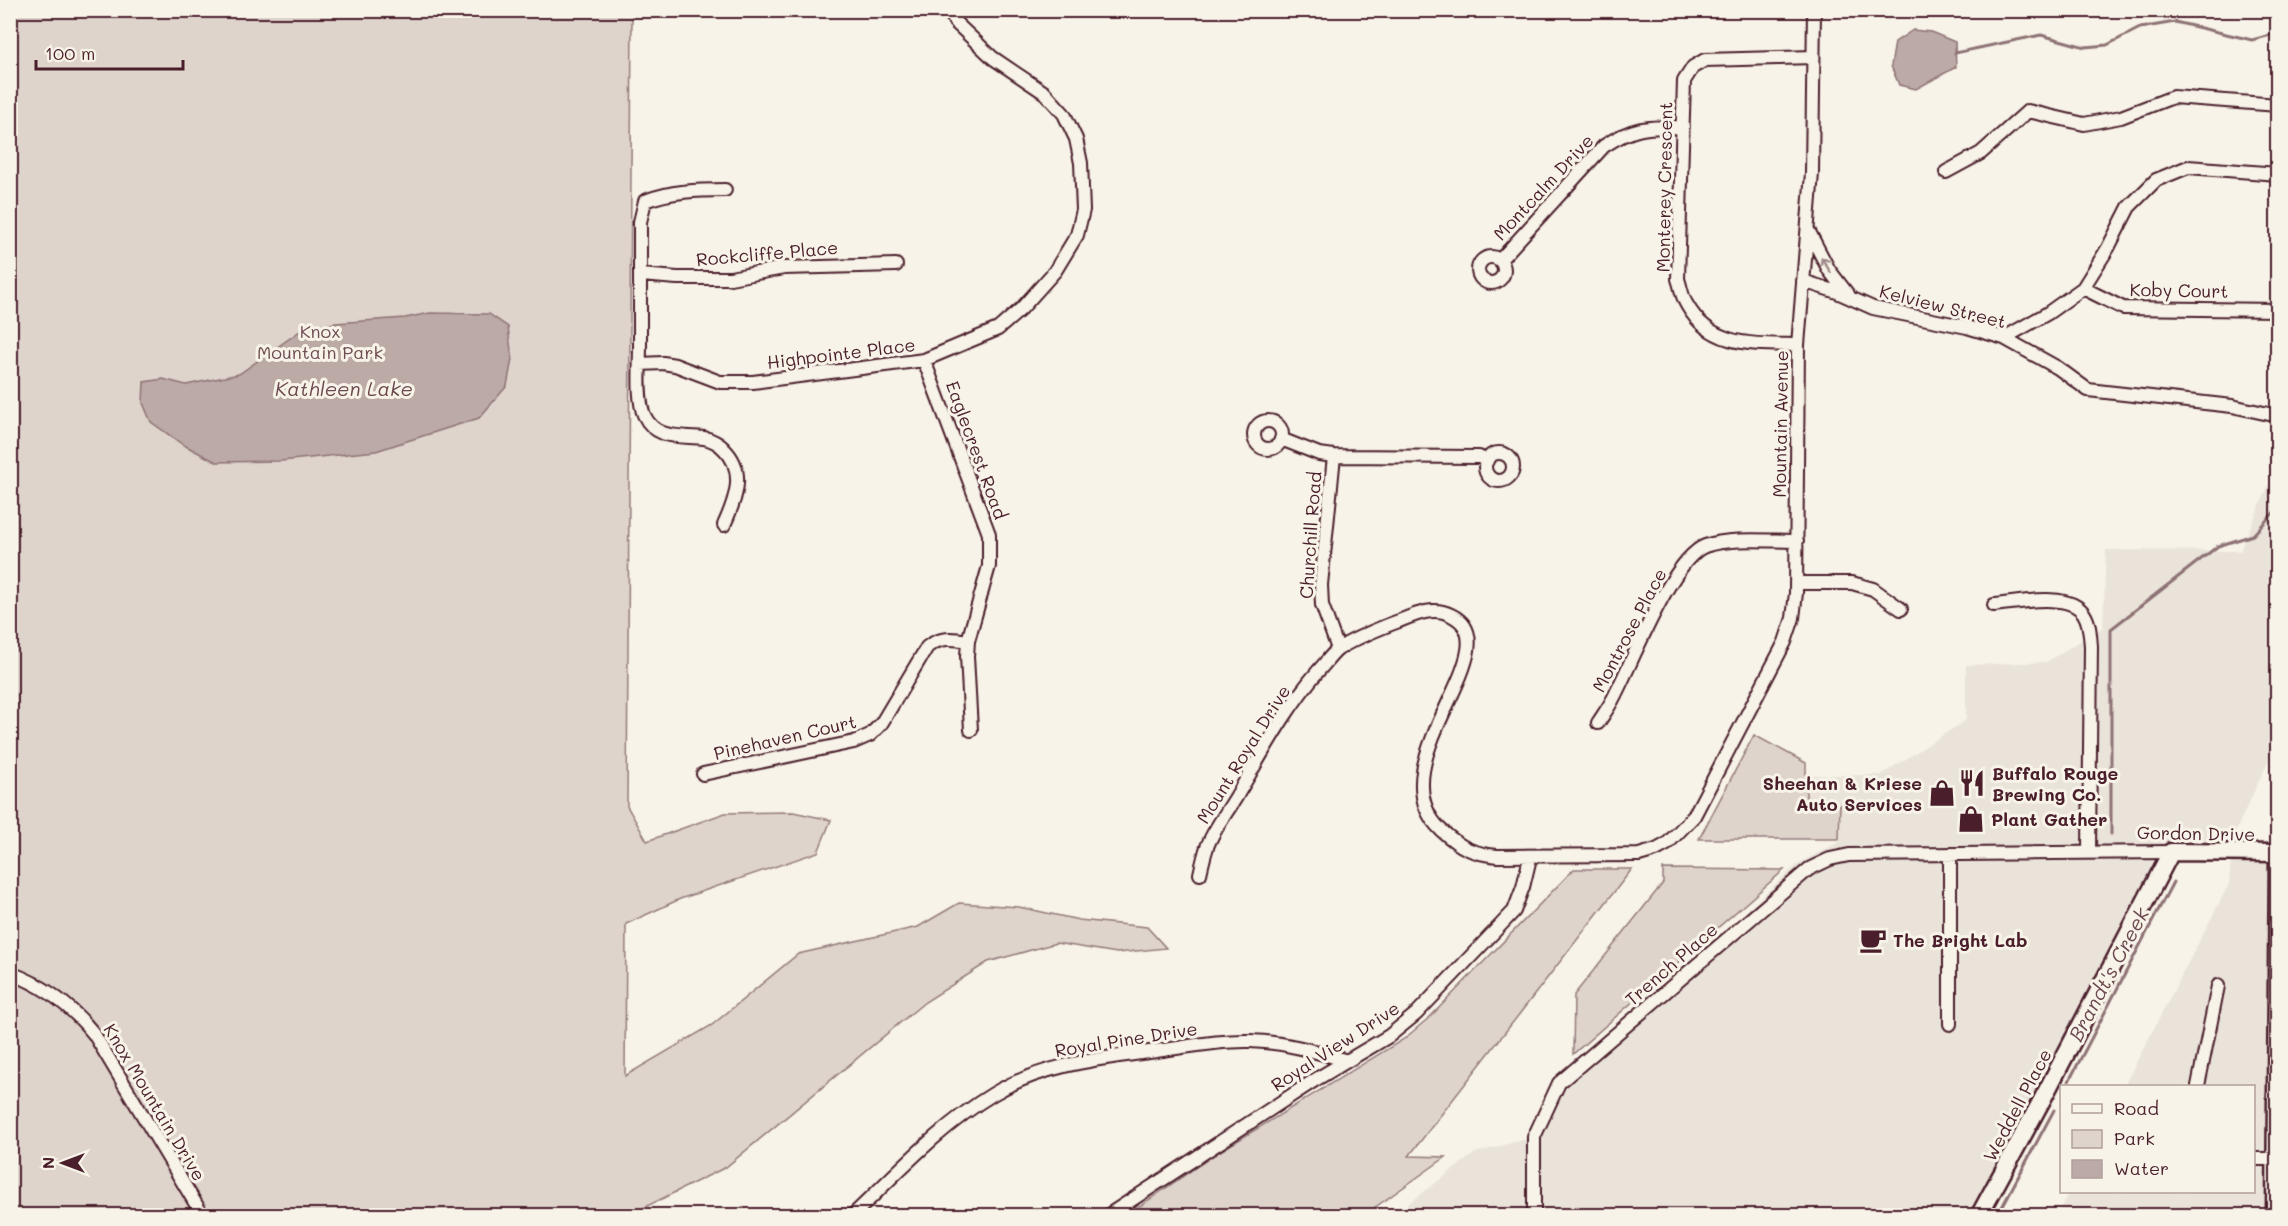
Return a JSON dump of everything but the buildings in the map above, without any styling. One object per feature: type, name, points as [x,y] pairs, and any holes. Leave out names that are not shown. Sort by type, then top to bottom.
[{"type":"street","name":"Highpointe Place","points":[[640,364],[675,365],[720,382],[753,382],[924,360],[998,329],[1021,309],[1055,271],[1077,235],[1083,210],[1081,163],[1076,139],[1064,114],[1045,93],[975,43],[955,22],[949,10]]},
{"type":"street","name":"Mountain Avenue","points":[[1694,816],[1785,642],[1793,618],[1797,541],[1798,345],[1812,173],[1814,10]]},
{"type":"street","name":"Monterey Crescent","points":[[1798,345],[1741,344],[1708,331],[1686,305],[1678,279],[1684,81],[1693,67],[1706,60],[1813,57]]},
{"type":"street","points":[[1946,172],[1981,153],[2028,111],[2084,124],[2121,117],[2174,97],[2277,105]]},
{"type":"street","name":"Montcalm Drive","points":[[1500,260],[1604,146],[1623,134],[1645,128],[1683,127]]},
{"type":"street","points":[[2004,338],[2048,313],[2083,288],[2108,248],[2128,207],[2156,180],[2188,167],[2277,174]]},
{"type":"street","points":[[724,525],[734,504],[738,479],[733,458],[722,447],[707,438],[672,437],[649,423],[643,413],[640,364],[640,222],[645,201],[655,197],[680,192],[725,190]]},
{"type":"street","points":[[1807,228],[1829,270],[1850,298]]},
{"type":"street","name":"Rockcliffe Place","points":[[640,275],[730,278],[784,268],[896,265]]},
{"type":"street","name":"Kelview Street","points":[[1803,281],[1873,308],[1967,327],[2004,338],[2058,368],[2088,390],[2232,406],[2277,416]]},
{"type":"street","name":"Koby Court","points":[[2083,288],[2123,308],[2277,310]]},
{"type":"street","name":"Eaglecrest Road","points":[[924,360],[989,534],[989,566],[968,640],[971,730]]},
{"type":"street","points":[[1281,439],[1319,454],[1334,456],[1479,457],[1487,461]]},
{"type":"street","name":"Churchill Road","points":[[1334,456],[1321,585],[1322,605],[1338,649]]},
{"type":"street","name":"Montrose Place","points":[[1598,723],[1612,701],[1668,588],[1689,559],[1703,547],[1727,542],[1797,541]]},
{"type":"street","points":[[1796,583],[1852,583],[1873,589],[1901,609]]},
{"type":"street","points":[[1994,605],[2063,601],[2078,607],[2087,621],[2091,646],[2089,852]]},
{"type":"street","name":"Mount Royal Drive","points":[[1200,874],[1208,846],[1290,707],[1338,649],[1391,624],[1434,610],[1451,615],[1464,624],[1470,640],[1468,659],[1436,727],[1424,766],[1422,789],[1427,809],[1437,826],[1454,842],[1475,853],[1497,856],[1530,858],[1640,855],[1667,844],[1694,816]]},
{"type":"street","name":"Pinehaven Court","points":[[703,774],[854,742],[870,735],[881,724],[927,646],[935,641],[949,638],[968,640]]},
{"type":"street","name":"Gordon Drive","points":[[1862,855],[2089,852],[2277,853]]},
{"type":"street","name":"Weddell Place","points":[[1979,1215],[2043,1098],[2171,852]]},
{"type":"street","points":[[2275,1215],[2277,853]]},
{"type":"street","points":[[1950,854],[1950,1024]]},
{"type":"street","name":"Trench Place","points":[[1534,1215],[1534,1137],[1559,1083],[1809,868],[1830,859],[1862,855]]},
{"type":"street","name":"Royal View Drive","points":[[1107,1215],[1389,1036],[1416,1014],[1514,911],[1530,858]]},
{"type":"street","name":"Knox Mountain Drive","points":[[10,973],[50,993],[74,1012],[94,1035],[203,1215]]},
{"type":"street","points":[[2198,1085],[2218,986]]},
{"type":"street","name":"Royal Pine Drive","points":[[852,1215],[952,1122],[994,1093],[1035,1074],[1086,1060],[1213,1043],[1248,1041],[1286,1044],[1347,1061]]},
{"type":"street","points":[[2255,1159],[2275,1159]]},
{"type":"shaded area","points":[[2277,466],[2277,742],[2232,839],[2231,857],[2277,858],[2277,1215],[2057,1215],[2068,1193],[2255,1193],[2255,1085],[2125,1085],[2229,884],[2231,858],[2176,858],[1992,1215],[1392,1216],[1475,1153],[1534,1137],[1559,1083],[1799,863],[1839,842],[1840,806],[1806,805],[1806,775],[1881,775],[1966,720],[1966,665],[2046,662],[2103,627],[2106,550],[2240,551]]},
{"type":"green space","name":"Knox Mountain Park","points":[[10,11],[632,11],[627,806],[647,841],[725,813],[793,812],[831,820],[818,852],[680,899],[626,924],[625,1076],[712,1025],[798,954],[918,927],[959,903],[1019,907],[1079,920],[1147,927],[1166,948],[1117,953],[1056,943],[988,962],[925,1002],[726,1167],[641,1209],[639,1215],[11,1215]]},
{"type":"green space","points":[[1754,735],[1806,763],[1806,805],[1840,805],[1839,839],[1699,839]]},
{"type":"green space","points":[[1574,869],[1632,869],[1409,1156],[1446,1157],[1364,1215],[1127,1215],[1214,1155],[1404,1039],[1431,1016]]},
{"type":"green space","points":[[1663,869],[1784,870],[1573,1054],[1574,995],[1663,883]]},
{"type":"water","points":[[1913,30],[1931,32],[1955,42],[1956,67],[1916,89],[1899,85],[1891,66],[1895,42]]},
{"type":"water","name":"Kathleen Lake","points":[[430,313],[489,314],[508,327],[512,359],[507,386],[479,418],[376,451],[281,461],[216,462],[182,444],[151,422],[143,403],[144,382],[163,379],[186,385],[239,374],[303,329],[335,323],[405,318]]},
{"type":"waterway","points":[[1955,53],[2041,35],[2085,47],[2107,45],[2140,28],[2175,22],[2252,40],[2278,33]]},
{"type":"waterway","name":"Brandt's Creek","points":[[2111,834],[2111,629],[2218,546],[2253,535],[2278,508]]},
{"type":"waterway","name":"Brandt's Creek","points":[[2069,1081],[2173,882]]},
{"type":"waterway","name":"Brandt's Creek","points":[[2001,1209],[2054,1110]]},
{"type":"place","name":"Buffalo Rouge Brewing Co.","points":[[1972,783]]},
{"type":"place","name":"Sheehan & Kriese Auto Services","points":[[1942,793]]},
{"type":"place","name":"Plant Gather","points":[[1971,819]]},
{"type":"place","name":"The Bright Lab","points":[[1873,940]]}]
